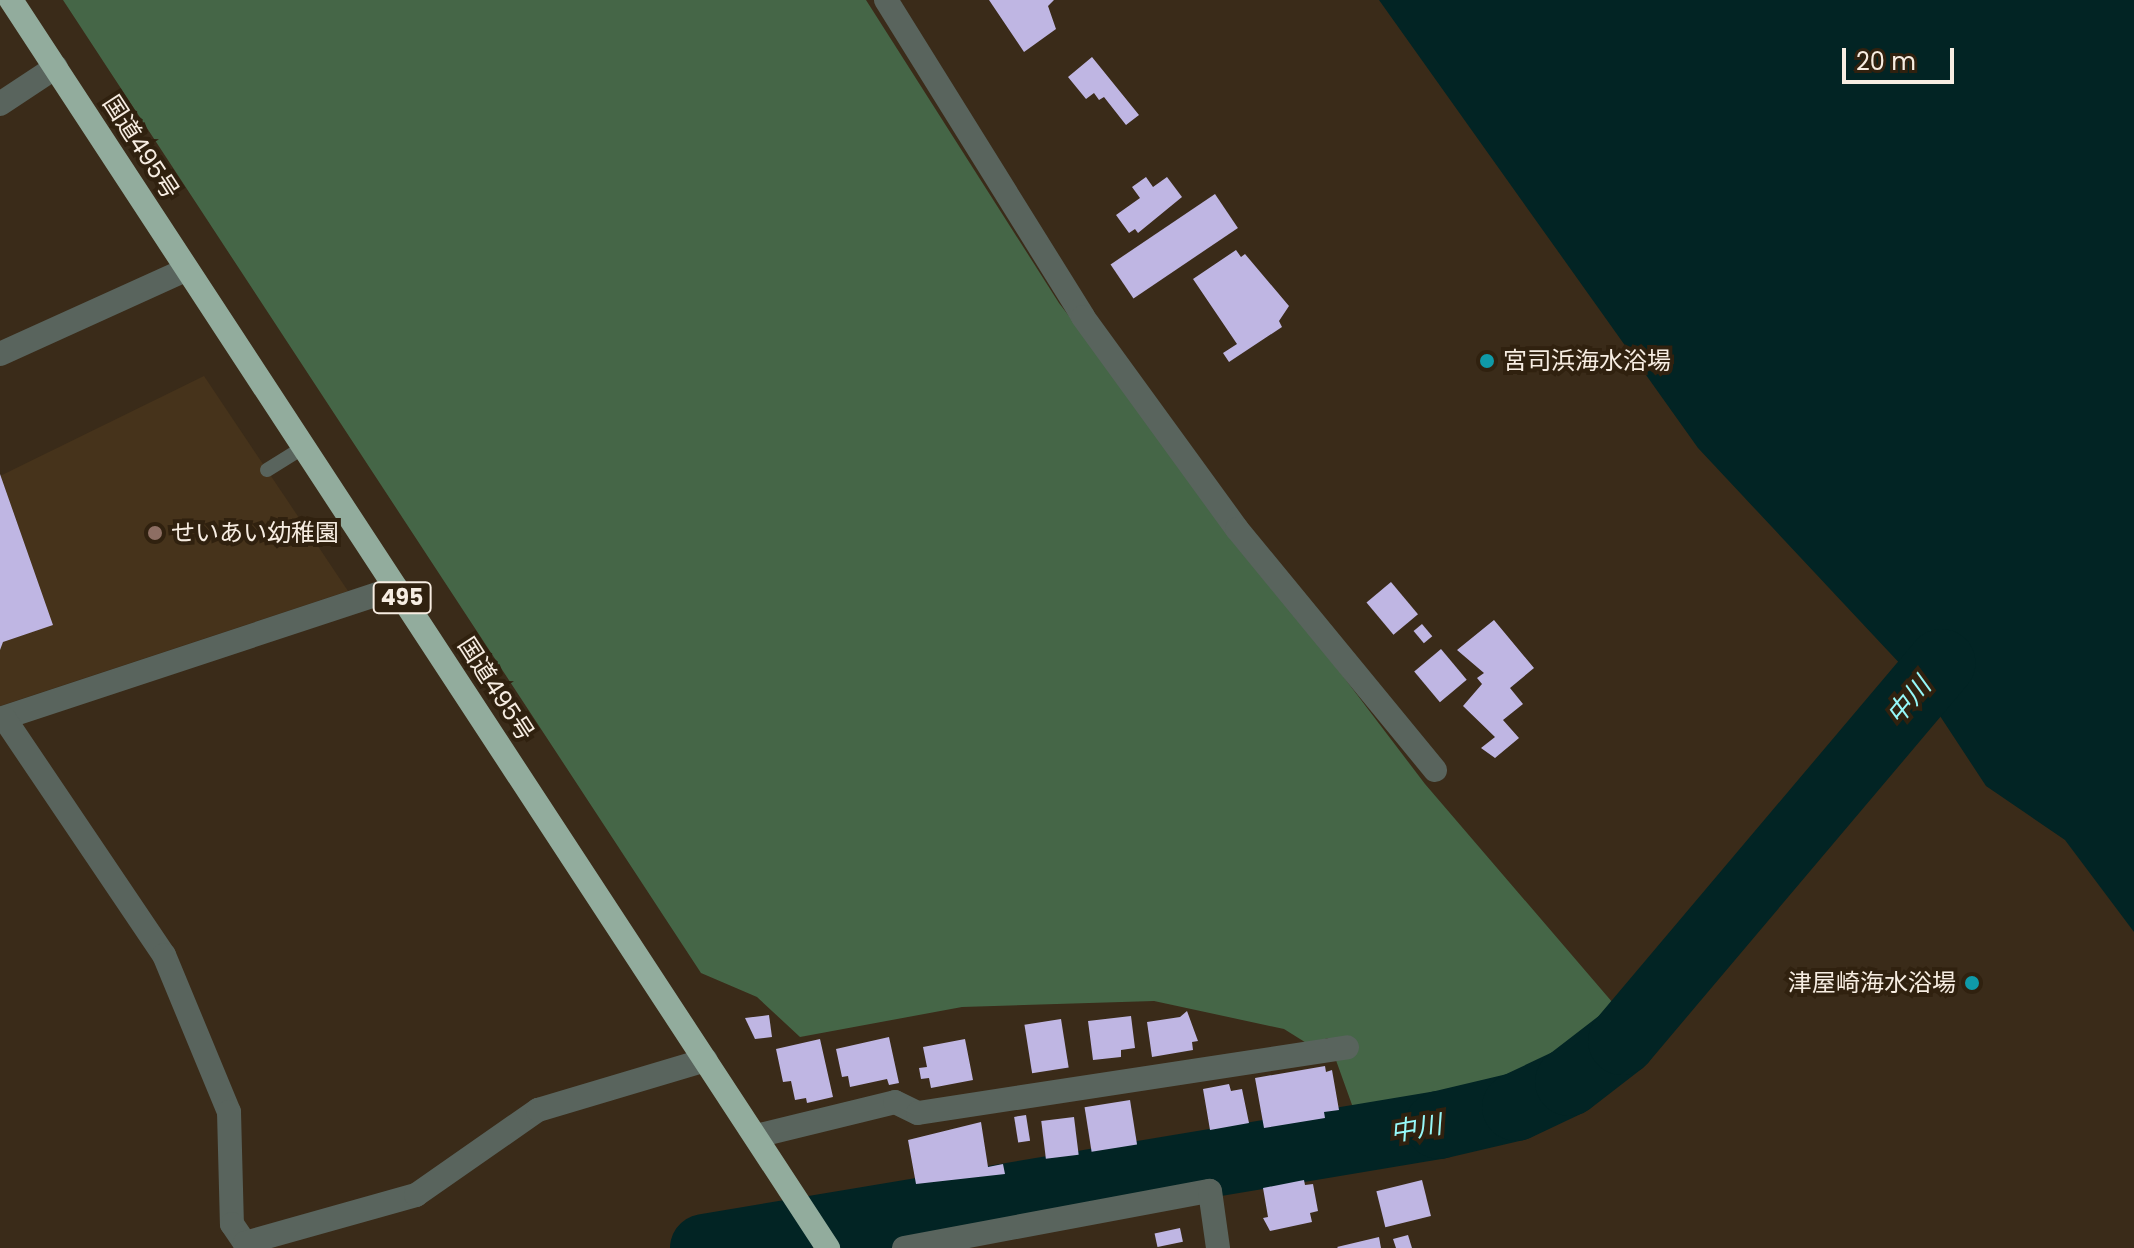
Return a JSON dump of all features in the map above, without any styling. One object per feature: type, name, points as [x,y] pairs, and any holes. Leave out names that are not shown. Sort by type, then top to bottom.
[{"type":"highway","name":"国道495号","points":[[11,0],[827,1246]]},
{"type":"street","points":[[886,0],[1083,317],[1237,529],[1435,770]]},
{"type":"street","points":[[0,104],[56,67]]},
{"type":"street","points":[[0,354],[187,269]]},
{"type":"street","points":[[396,588],[2,719],[164,955],[229,1112],[232,1224],[245,1243],[416,1195],[538,1110],[706,1060]]},
{"type":"street","points":[[756,1136],[895,1102],[918,1113],[1347,1047]]},
{"type":"street","points":[[904,1248],[1210,1191],[1218,1248]]},
{"type":"lane","points":[[267,470],[304,447]]},
{"type":"shaded area","name":"せいあい幼稚園","points":[[204,376],[348,591],[0,706],[0,476]]},
{"type":"green space","points":[[63,0],[866,0],[1059,303],[1425,784],[1619,1010],[1589,1046],[1547,1069],[1498,1088],[1356,1116],[1328,1038],[1308,1044],[1284,1029],[1154,1001],[962,1007],[800,1037],[757,997],[701,973]]},
{"type":"water","points":[[1379,0],[2134,0],[2134,932],[2065,840],[1986,786],[1919,684],[1698,448]]},
{"type":"building","points":[[989,0],[1054,0],[1048,6],[1056,29],[1024,52]]},
{"type":"building","points":[[1092,57],[1139,115],[1126,125],[1104,97],[1099,100],[1094,93],[1086,99],[1068,77]]},
{"type":"building","points":[[1146,177],[1153,187],[1167,177],[1182,197],[1138,233],[1135,229],[1129,233],[1116,215],[1140,198],[1132,187]]},
{"type":"building","points":[[1215,194],[1238,228],[1133,298],[1111,264]]},
{"type":"building","points":[[1236,250],[1241,257],[1245,254],[1289,306],[1279,321],[1282,327],[1229,362],[1223,353],[1237,344],[1193,279]]},
{"type":"building","points":[[0,474],[53,625],[3,642],[0,650]]},
{"type":"building","points":[[1391,582],[1418,614],[1393,635],[1366,603]]},
{"type":"building","points":[[1494,620],[1534,668],[1510,688],[1523,704],[1503,720],[1519,738],[1495,758],[1481,748],[1495,737],[1463,706],[1482,684],[1477,678],[1484,673],[1457,650]]},
{"type":"building","points":[[1422,624],[1432,636],[1424,643],[1414,631]]},
{"type":"building","points":[[1441,649],[1467,680],[1440,702],[1414,671]]},
{"type":"building","points":[[1187,1011],[1198,1041],[1192,1042],[1193,1050],[1152,1057],[1147,1022],[1180,1017]]},
{"type":"building","points":[[769,1015],[772,1037],[755,1039],[745,1018]]},
{"type":"building","points":[[1131,1016],[1135,1048],[1121,1050],[1121,1057],[1093,1060],[1088,1021]]},
{"type":"building","points":[[1061,1019],[1069,1067],[1032,1073],[1024,1025]]},
{"type":"building","points":[[889,1037],[899,1083],[889,1085],[887,1079],[850,1087],[848,1076],[842,1077],[836,1049]]},
{"type":"building","points":[[820,1039],[833,1097],[807,1103],[806,1098],[795,1100],[791,1081],[783,1082],[776,1049]]},
{"type":"building","points":[[965,1039],[973,1080],[931,1088],[929,1078],[921,1079],[919,1068],[927,1067],[923,1047]]},
{"type":"building","points":[[1325,1066],[1326,1072],[1332,1070],[1339,1110],[1324,1112],[1325,1118],[1264,1128],[1255,1078]]},
{"type":"building","points":[[1229,1084],[1231,1091],[1242,1089],[1249,1123],[1210,1130],[1203,1089]]},
{"type":"building","points":[[1130,1100],[1137,1144],[1092,1152],[1085,1107]]},
{"type":"building","points":[[1026,1115],[1030,1141],[1018,1143],[1014,1117]]},
{"type":"building","points":[[1074,1117],[1079,1155],[1046,1159],[1041,1121]]},
{"type":"building","points":[[981,1122],[988,1167],[1003,1164],[1005,1174],[916,1184],[908,1140]]},
{"type":"building","points":[[1304,1180],[1305,1185],[1313,1184],[1318,1211],[1310,1213],[1312,1222],[1270,1231],[1263,1218],[1268,1217],[1263,1188]]},
{"type":"building","points":[[1422,1180],[1431,1216],[1385,1227],[1376,1191]]},
{"type":"building","points":[[1180,1228],[1183,1242],[1157,1247],[1155,1233]]},
{"type":"building","points":[[1408,1235],[1412,1248],[1396,1248],[1393,1239]]},
{"type":"building","points":[[1379,1237],[1381,1248],[1337,1247]]},
{"type":"waterway","name":"中川","points":[[704,1248],[1439,1125],[1516,1107],[1569,1082],[1622,1041],[1941,663]]},
{"type":"place","name":"宮司浜海水浴場","points":[[1487,361]]},
{"type":"place","name":"せいあい幼稚園","points":[[155,533]]},
{"type":"place","name":"津屋崎海水浴場","points":[[1972,983]]}]
